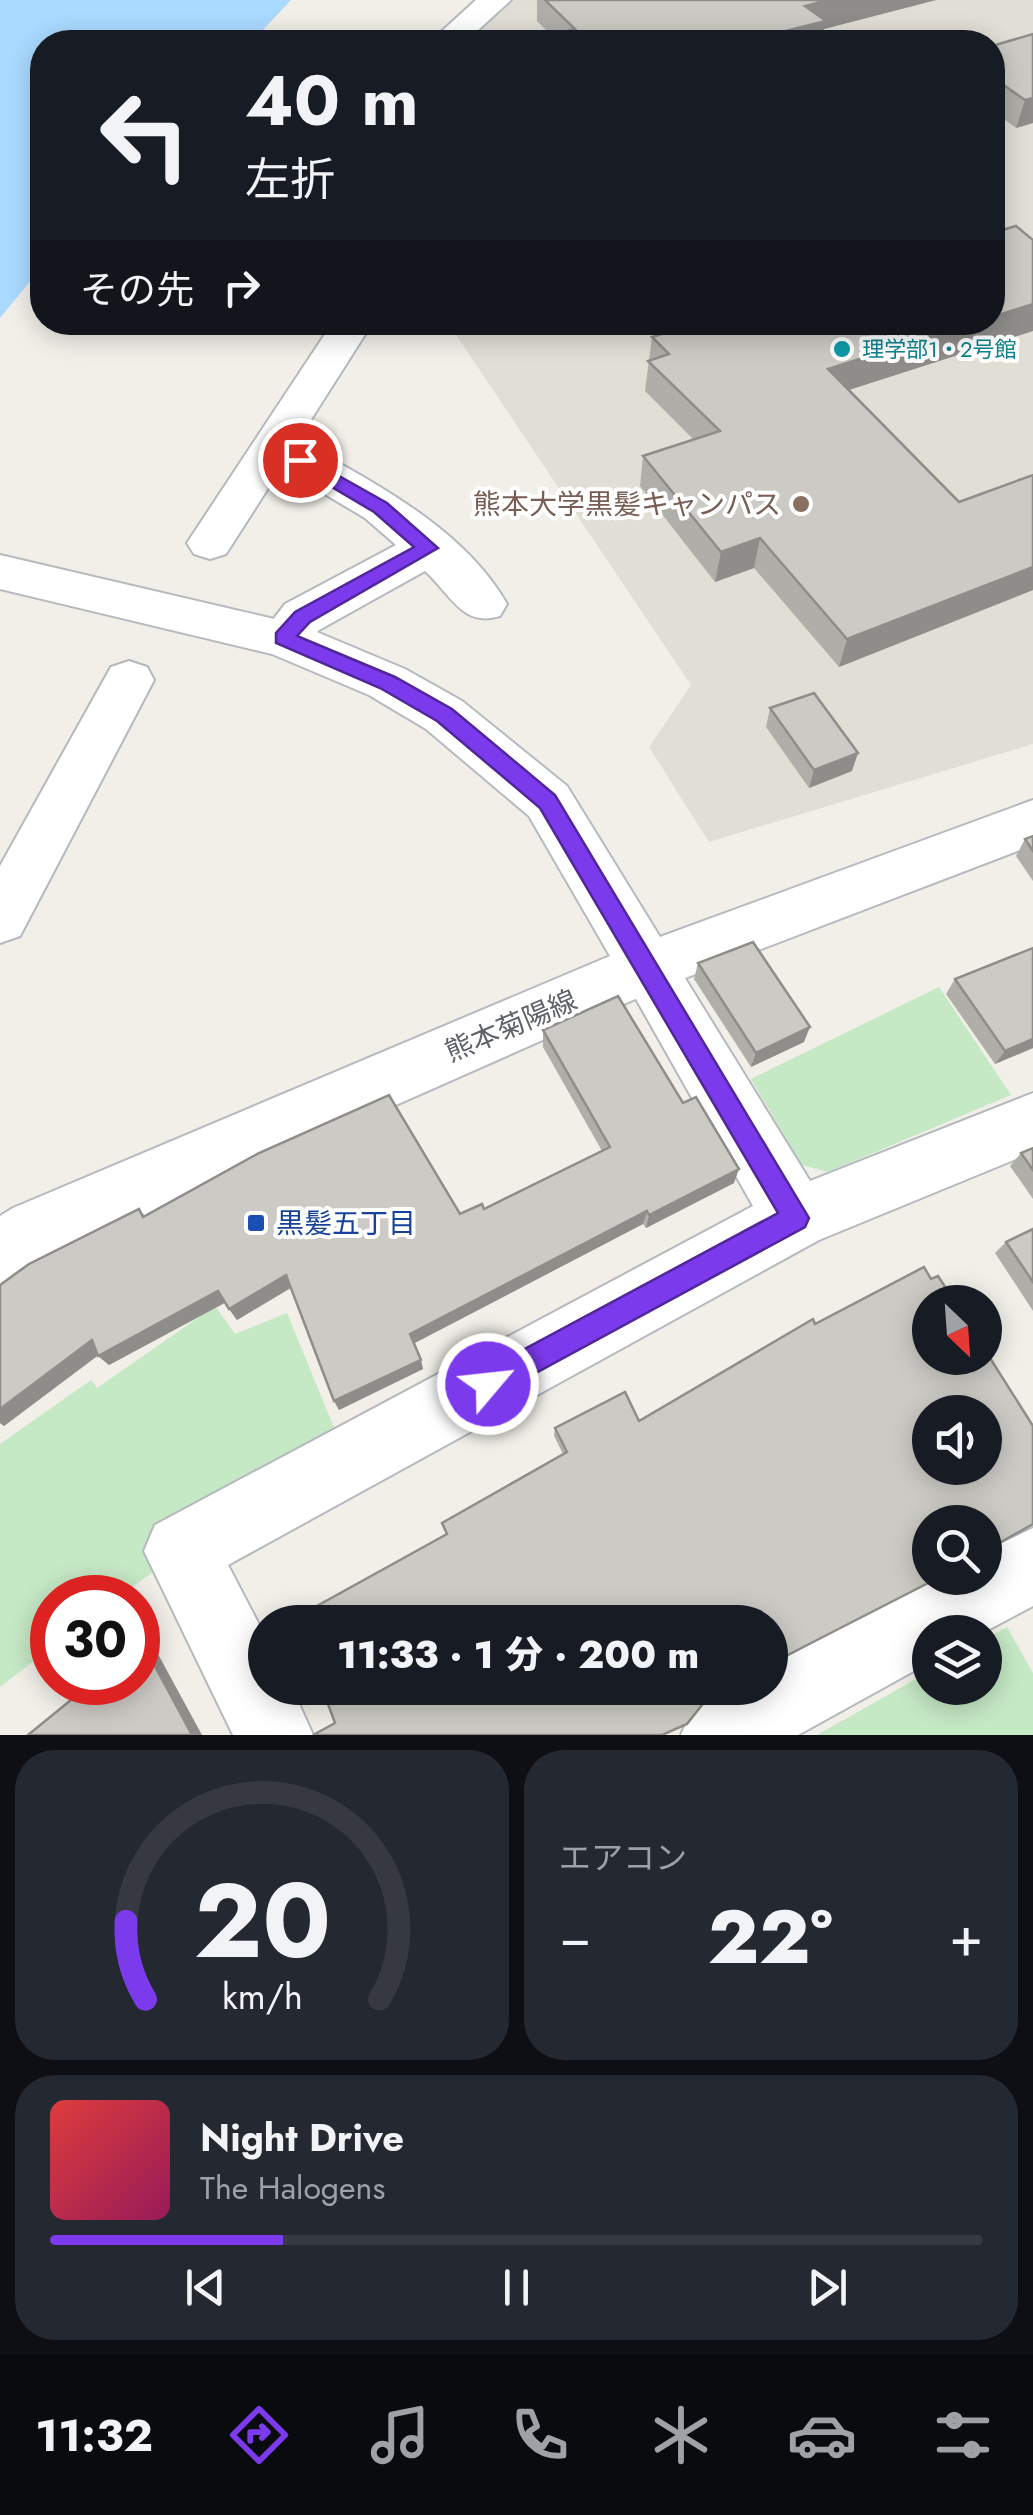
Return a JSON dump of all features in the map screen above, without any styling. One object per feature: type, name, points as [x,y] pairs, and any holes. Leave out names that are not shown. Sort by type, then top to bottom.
[{"type":"street","points":[[460,30],[495,0]]},
{"type":"street","points":[[210,543],[344,335]]},
{"type":"street","points":[[272,444],[381,507],[483,604]]},
{"type":"street","points":[[283,638],[302,617],[428,548]]},
{"type":"street","points":[[0,572],[283,638],[387,682],[444,715],[500,758],[548,801],[796,1218]]},
{"type":"street","points":[[0,920],[130,680]]},
{"type":"street","name":"熊本菊陽線","points":[[0,1253],[36,1231],[646,967],[1033,822]]},
{"type":"street","points":[[274,1735],[180,1551],[796,1218],[1033,1122]]},
{"type":"street","points":[[720,1735],[1033,1565]]},
{"type":"shaded area","name":"熊本大学黒髪キャンパス","points":[[474,0],[1033,0],[1033,744],[709,842],[649,747],[691,685],[456,335],[1005,335],[1005,30],[455,30]]},
{"type":"green space","points":[[939,987],[1011,1095],[828,1172],[802,1165],[751,1079]]},
{"type":"green space","points":[[215,1306],[235,1334],[287,1313],[335,1430],[162,1519],[151,1543],[157,1569],[149,1575],[30,1575],[30,1664],[0,1687],[0,1444],[91,1380],[97,1388]]},
{"type":"green space","points":[[1007,1627],[1033,1673],[1033,1735],[817,1735],[912,1681],[912,1705],[1002,1705],[1002,1630]]},
{"type":"water","points":[[0,0],[291,0],[263,30],[30,30],[30,282],[0,318]]},
{"type":"building","points":[[545,0],[829,0],[805,6],[826,21],[789,30],[571,30],[575,29]]},
{"type":"building","points":[[1033,34],[1033,98],[1025,100],[1005,86],[1005,42]]},
{"type":"building","points":[[1016,226],[1033,240],[1033,304],[1005,313],[1005,229]]},
{"type":"building","points":[[934,335],[828,369],[959,502],[1033,475],[1033,567],[847,639],[760,538],[721,552],[643,456],[720,431],[648,361],[669,354],[652,337]]},
{"type":"building","points":[[814,693],[858,753],[814,770],[770,708]]},
{"type":"building","points":[[753,942],[810,1027],[756,1053],[698,963]]},
{"type":"building","points":[[1033,948],[1033,1039],[1005,1051],[955,979]]},
{"type":"building","points":[[618,996],[683,1103],[696,1097],[739,1169],[649,1215],[647,1211],[410,1334],[421,1360],[334,1401],[286,1275],[229,1309],[218,1291],[98,1356],[92,1340],[0,1409],[0,1285],[29,1264],[139,1209],[143,1217],[259,1153],[389,1095],[460,1214],[482,1204],[484,1209],[610,1147],[543,1030]]},
{"type":"building","points":[[1033,1148],[1033,1170],[1021,1153]]},
{"type":"building","points":[[1033,1229],[1033,1282],[1006,1242]]},
{"type":"building","points":[[924,1267],[931,1279],[938,1276],[944,1285],[912,1285],[912,1375],[1001,1375],[1033,1426],[1033,1524],[1002,1541],[1002,1505],[912,1505],[912,1591],[788,1655],[788,1605],[319,1605],[447,1534],[442,1523],[567,1452],[555,1428],[625,1392],[639,1421],[813,1319],[815,1324]]},
{"type":"building","points":[[160,1675],[192,1735],[28,1735],[65,1705],[160,1705]]},
{"type":"building","points":[[328,1705],[702,1705],[687,1724],[662,1735],[313,1735],[335,1723]]},
{"type":"place","name":"理学部1・2号館","points":[[842,349]]},
{"type":"place","name":"熊本大学黒髪キャンパス","points":[[801,504]]},
{"type":"place","name":"黒髪五丁目","points":[[256,1223]]},
{"type":"route","points":[[300,460],[381,507],[428,548],[302,617],[283,638],[387,682],[444,715],[548,801],[796,1218],[488,1384]]}]
